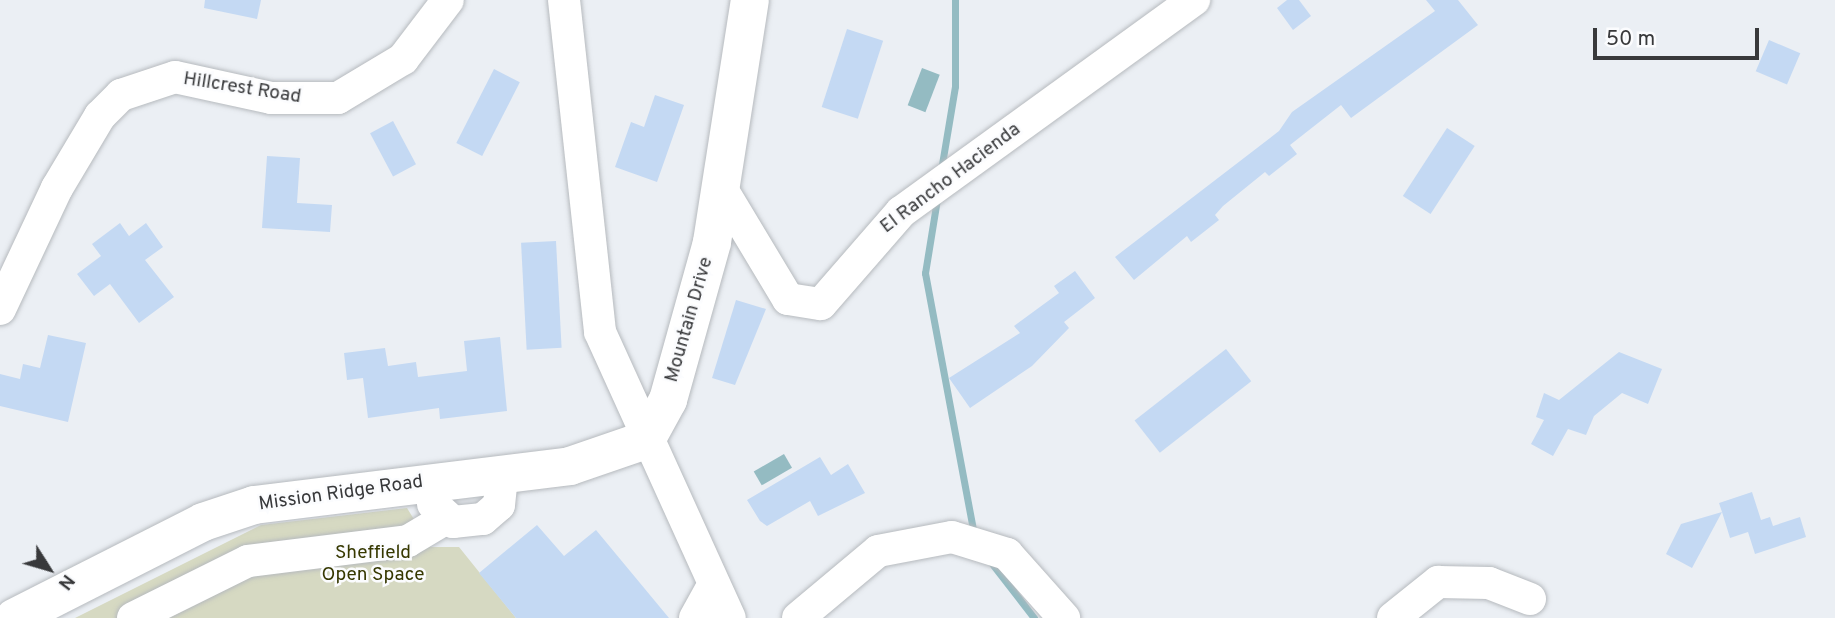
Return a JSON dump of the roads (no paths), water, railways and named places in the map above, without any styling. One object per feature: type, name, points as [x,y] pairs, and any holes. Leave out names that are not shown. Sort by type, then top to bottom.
[{"type":"main road","name":"Mountain Drive","points":[[646,440],[668,400],[723,191],[750,0]]},
{"type":"main road","name":"Mission Ridge Road","points":[[14,618],[203,522],[254,505],[594,461],[646,440]]},
{"type":"street","name":"Hillcrest Road","points":[[0,309],[57,188],[100,116],[121,95],[175,78],[271,97],[338,98],[403,59],[447,0]]},
{"type":"street","points":[[564,0],[600,332],[646,440],[730,618]]},
{"type":"street","name":"El Rancho Hacienda","points":[[723,191],[780,290],[798,305],[821,304],[901,212],[1194,0]]},
{"type":"street","points":[[430,481],[434,507],[445,519],[467,524],[494,513],[502,474]]},
{"type":"street","points":[[133,618],[248,561],[408,541],[445,519]]},
{"type":"street","points":[[798,618],[877,551],[952,537],[1007,554],[1064,618]]},
{"type":"street","points":[[1393,618],[1414,597],[1449,580],[1489,583],[1530,600]]},
{"type":"street","points":[[695,618],[713,585]]},
{"type":"water","points":[[922,68],[940,75],[925,112],[908,105]]},
{"type":"water","points":[[784,454],[792,468],[762,485],[754,471]]},
{"type":"waterway","points":[[941,170],[955,86],[955,0]]},
{"type":"waterway","points":[[937,199],[925,273],[974,534]]},
{"type":"waterway","points":[[990,561],[1034,618]]},
{"type":"park label","name":"Sheffield Open Space","points":[[373,565]]}]
